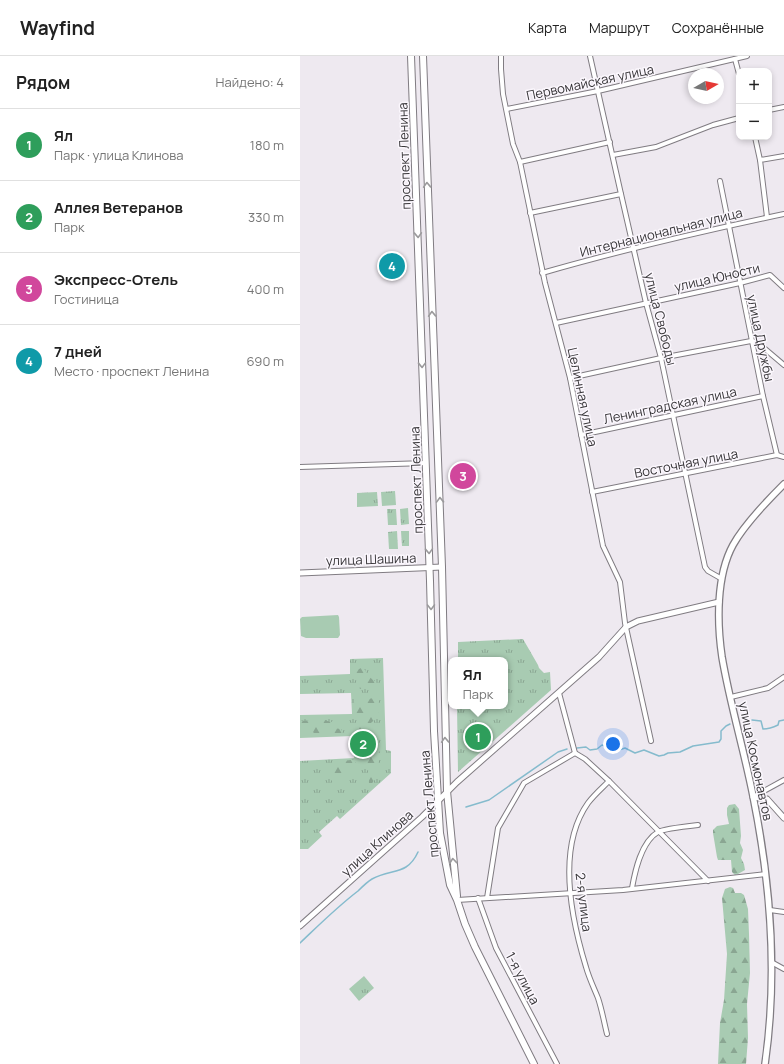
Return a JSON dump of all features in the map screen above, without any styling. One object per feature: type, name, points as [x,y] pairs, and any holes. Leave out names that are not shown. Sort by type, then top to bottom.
[{"type":"main road","name":"проспект Ленина","points":[[411,56],[437,801],[442,851],[450,885],[472,941],[534,1064]]},
{"type":"main road","name":"проспект Ленина","points":[[422,56],[442,567],[447,791],[457,900]]},
{"type":"main road","points":[[422,345],[434,345]]},
{"type":"main road","name":"улица Космонавтов","points":[[766,1064],[773,963],[770,910],[766,874],[753,797],[719,638],[719,602],[722,579],[732,546],[744,529],[783,486]]},
{"type":"street","name":"Целинная улица","points":[[501,56],[500,69],[503,94],[508,109],[514,144],[520,162],[542,273],[570,378],[603,546],[620,582],[626,627],[651,741]]},
{"type":"street","name":"улица Свободы","points":[[590,56],[646,303],[661,358],[705,568],[722,579]]},
{"type":"street","name":"Первомайская улица","points":[[508,109],[670,75],[746,56]]},
{"type":"street","points":[[735,59],[737,68]]},
{"type":"street","points":[[772,109],[784,107]]},
{"type":"street","points":[[613,154],[656,147],[713,124],[736,119]]},
{"type":"street","points":[[757,140],[767,218]]},
{"type":"street","points":[[520,162],[610,142]]},
{"type":"street","points":[[760,160],[784,156]]},
{"type":"street","name":"улица Дружбы","points":[[720,181],[751,341],[777,455]]},
{"type":"street","points":[[530,213],[621,194]]},
{"type":"street","name":"Интернациональная улица","points":[[542,273],[728,226],[784,214]]},
{"type":"street","name":"улица Юности","points":[[556,323],[740,283],[770,275],[784,288]]},
{"type":"street","points":[[570,378],[661,358],[751,341],[758,342],[784,365]]},
{"type":"street","name":"Ленинградская улица","points":[[581,435],[763,396]]},
{"type":"street","name":"Восточная улица","points":[[592,492],[777,455],[784,457]]},
{"type":"street","points":[[300,467],[426,463]]},
{"type":"street","name":"улица Шашина","points":[[300,573],[442,567]]},
{"type":"street","points":[[626,627],[638,621],[719,602]]},
{"type":"street","name":"улица Клинова","points":[[300,926],[416,823],[447,791],[599,657],[626,627]]},
{"type":"street","points":[[731,697],[768,688],[784,677]]},
{"type":"street","points":[[559,693],[574,753]]},
{"type":"street","points":[[574,753],[585,758],[708,881]]},
{"type":"street","points":[[487,898],[498,828],[524,783],[574,753]]},
{"type":"street","points":[[753,797],[784,780]]},
{"type":"street","name":"2-я улица","points":[[606,1034],[598,999],[586,968],[575,927],[570,894],[569,874],[570,854],[579,818],[588,802],[609,781]]},
{"type":"street","points":[[753,797],[767,799],[784,818]]},
{"type":"street","points":[[632,888],[640,856],[649,841],[658,832],[698,825]]},
{"type":"street","points":[[457,900],[570,894],[766,874]]},
{"type":"street","name":"1-я улица","points":[[478,898],[496,948],[557,1064]]},
{"type":"street","points":[[770,910],[784,912]]},
{"type":"street","points":[[773,963],[784,969]]},
{"type":"green space","points":[[395,491],[396,505],[382,506],[381,492]]},
{"type":"green space","points":[[377,492],[378,506],[357,507],[357,493]]},
{"type":"green space","points":[[408,508],[409,524],[401,525],[400,509]]},
{"type":"green space","points":[[387,509],[396,509],[397,525],[388,525]]},
{"type":"green space","points":[[397,531],[398,549],[389,549],[388,532]]},
{"type":"green space","points":[[401,531],[409,531],[409,546],[402,546]]},
{"type":"green space","points":[[338,615],[340,635],[338,638],[306,638],[301,636],[300,619],[302,617]]},
{"type":"green space","points":[[523,639],[539,668],[544,673],[550,672],[551,690],[458,772],[457,709],[508,709],[508,657],[458,657],[458,642]]},
{"type":"green space","points":[[383,658],[386,750],[391,751],[391,773],[340,819],[337,816],[319,832],[322,836],[308,849],[300,849],[300,761],[354,758],[353,736],[300,738],[300,715],[352,714],[351,693],[300,694],[300,676],[350,674],[350,659]]},
{"type":"green space","points":[[361,668],[365,670],[368,676],[376,682],[379,691],[372,692],[368,687],[360,689],[354,675],[355,671]]},
{"type":"green space","points":[[358,698],[364,700],[373,698],[378,699],[378,714],[368,725],[366,737],[374,736],[378,740],[380,753],[378,768],[371,785],[369,783],[368,767],[365,761],[360,760],[356,762],[331,794],[329,791],[332,782],[330,770],[335,768],[337,761],[353,760],[356,757],[355,743],[357,738],[358,721],[354,701]]},
{"type":"green space","points":[[322,718],[333,722],[331,727],[341,729],[343,734],[326,731],[316,735],[311,730],[300,728],[300,721]]},
{"type":"green space","points":[[735,804],[739,809],[741,836],[740,843],[743,850],[741,858],[745,870],[735,875],[732,872],[731,860],[718,860],[713,830],[717,826],[729,824],[727,808],[729,805]]},
{"type":"green space","points":[[730,887],[733,888],[735,893],[741,893],[744,895],[748,909],[750,973],[747,1004],[748,1038],[746,1064],[718,1064],[720,1023],[724,1000],[727,954],[722,898],[725,889]]},
{"type":"green space","points":[[364,976],[374,988],[359,1001],[349,989]]},
{"type":"waterway","points":[[752,720],[761,721],[763,729],[776,726],[778,725],[779,721],[784,720]]},
{"type":"waterway","points":[[577,748],[586,747],[590,750],[597,749],[602,745],[606,746],[608,751],[613,752],[625,748],[635,753],[644,750],[659,756],[668,753],[680,752],[693,746],[719,742],[721,739],[721,731],[730,724]]},
{"type":"waterway","points":[[466,807],[489,800],[558,752],[567,749]]},
{"type":"waterway","points":[[300,943],[368,882],[379,876],[404,868],[414,860],[418,852]]},
{"type":"place","name":"7 дней","points":[[392,266]]},
{"type":"place","name":"Экспресс-Отель","points":[[463,476]]},
{"type":"place","name":"Ял","points":[[478,737]]},
{"type":"place","name":"Аллея Ветеранов","points":[[363,744]]}]
